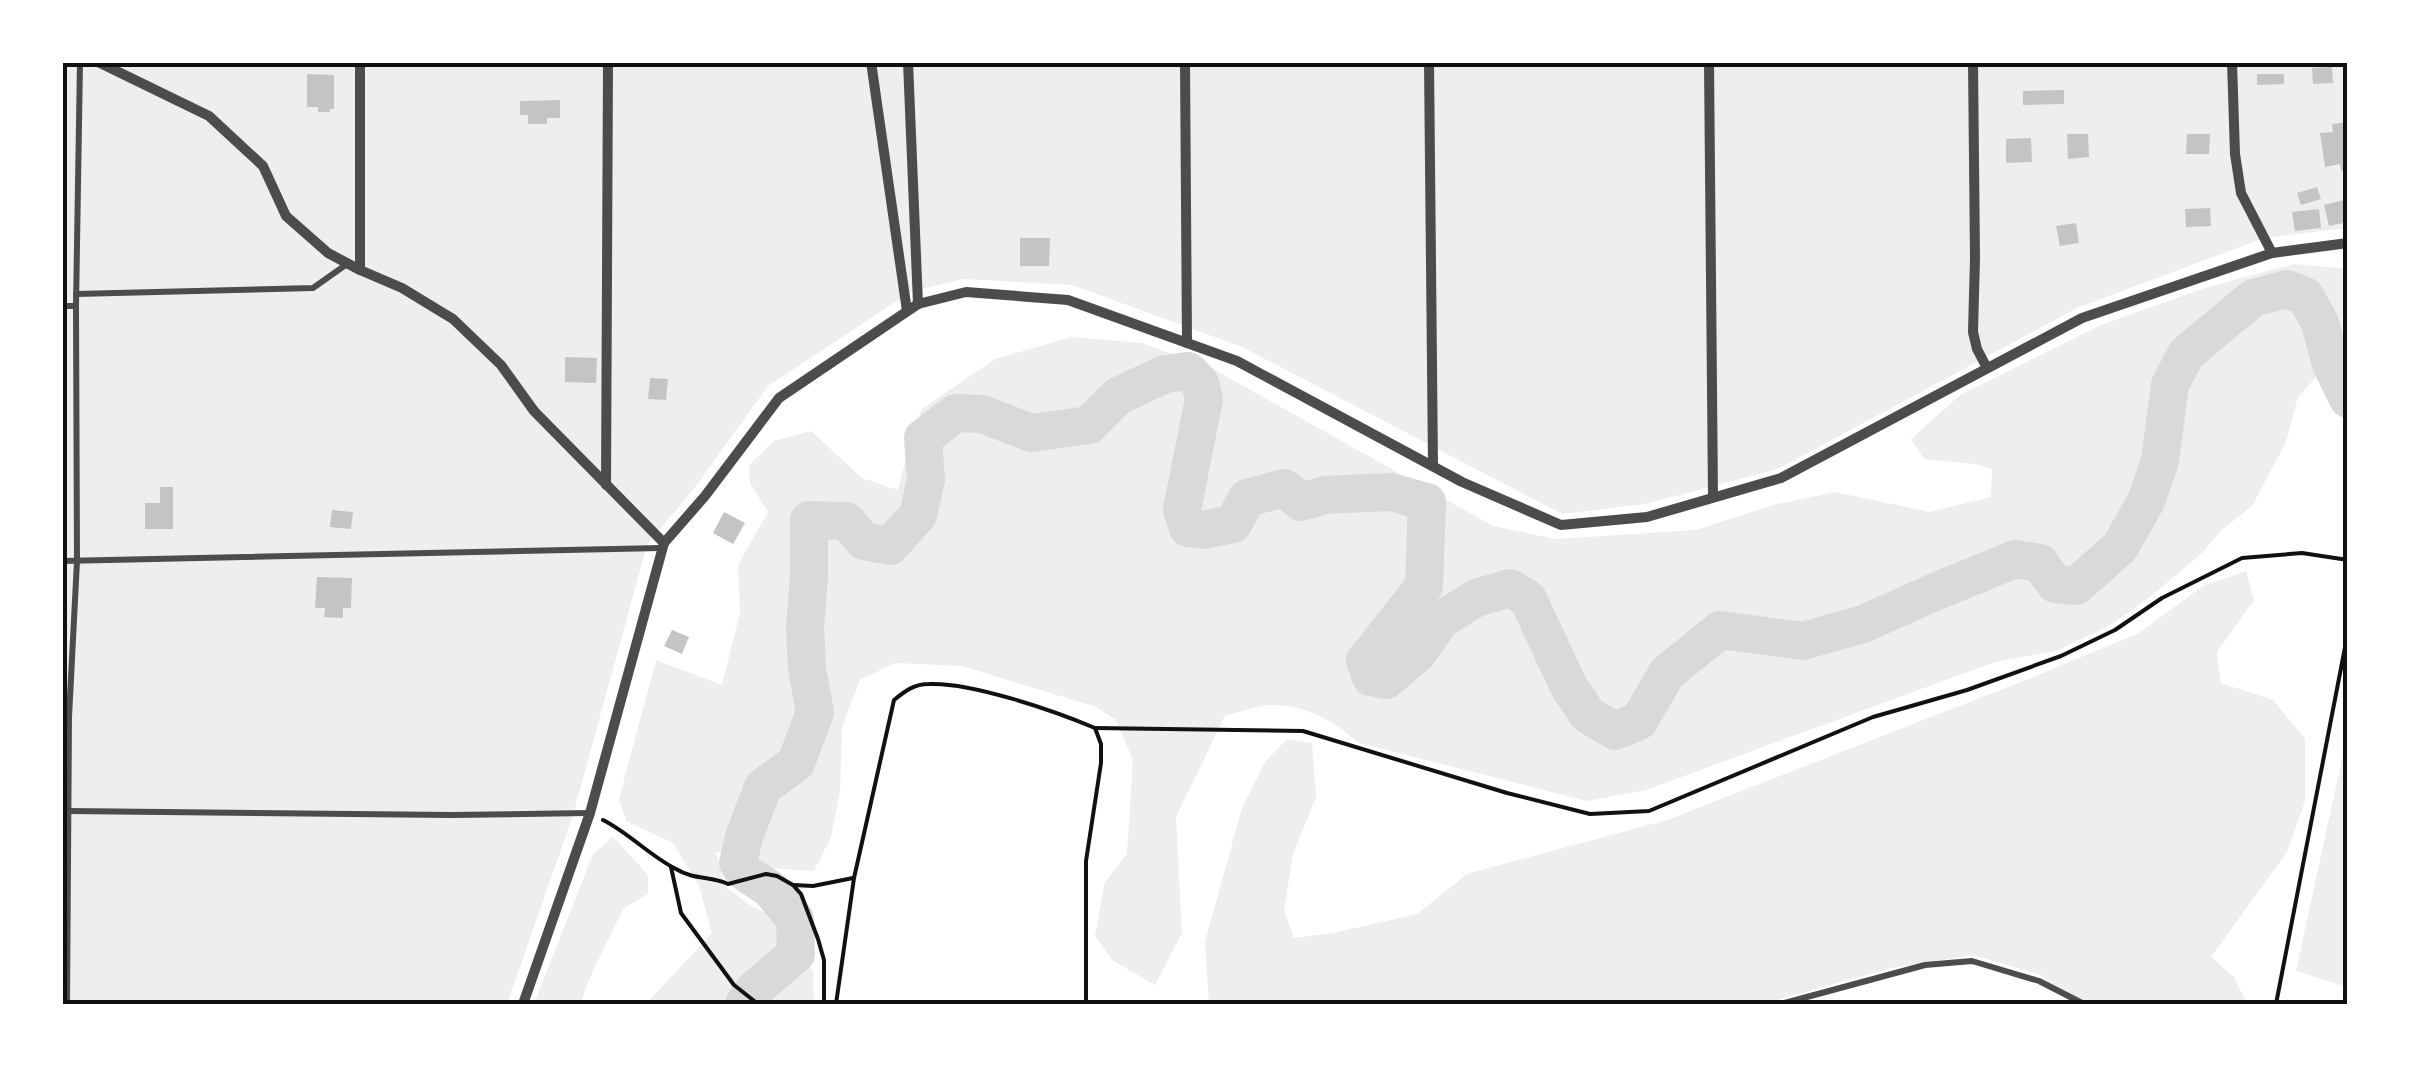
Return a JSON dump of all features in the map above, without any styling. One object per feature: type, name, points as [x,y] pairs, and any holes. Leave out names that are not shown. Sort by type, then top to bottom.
[{"type":"street","points":[[98,62],[209,116],[263,166],[286,216],[328,253],[402,288],[453,319],[501,366],[534,411],[663,545]]},
{"type":"street","points":[[360,62],[360,270]]},
{"type":"street","points":[[606,484],[608,62]]},
{"type":"street","points":[[871,62],[907,311]]},
{"type":"street","points":[[908,62],[918,304]]},
{"type":"street","points":[[1185,62],[1188,343]]},
{"type":"street","points":[[1428,62],[1433,466]]},
{"type":"street","points":[[1709,62],[1713,497]]},
{"type":"street","points":[[1972,62],[1976,258],[1972,332],[1987,368]]},
{"type":"street","points":[[2232,62],[2235,154],[2241,193],[2272,254]]},
{"type":"street","points":[[523,1004],[590,813],[663,545],[779,398],[918,304],[966,292],[1068,300],[1236,361],[1462,482],[1561,525],[1647,517],[1780,478],[2082,318],[2272,254],[2348,243]]},
{"type":"lane","points":[[67,1004],[65,872],[77,560],[80,62]]},
{"type":"lane","points":[[76,294],[313,288],[348,264]]},
{"type":"lane","points":[[62,306],[76,306]]},
{"type":"lane","points":[[62,561],[663,545]]},
{"type":"lane","points":[[68,811],[590,813]]},
{"type":"lane","points":[[1781,1004],[1925,964],[1972,961],[2039,980],[2084,1004]]},
{"type":"path","points":[[836,1004],[854,878],[894,700],[908,688],[927,684],[954,686],[1066,716],[1095,728],[1303,730],[1507,793],[1590,814],[1650,811],[1873,717],[1966,690],[2060,656],[2115,630],[2162,598],[2242,558],[2302,552],[2348,560]]},
{"type":"path","points":[[2276,1004],[2348,632]]},
{"type":"path","points":[[1086,1004],[1086,861],[1101,763],[1101,744],[1095,728]]},
{"type":"path","points":[[590,813],[693,878],[716,878],[728,884],[766,874],[793,886],[800,894],[824,960],[824,1004]]},
{"type":"path","points":[[670,867],[681,913],[734,985],[758,1004]]},
{"type":"path","points":[[793,886],[854,878]]},
{"type":"shaded area","points":[[62,63],[2347,63],[2347,228],[2264,238],[2077,308],[1778,469],[1645,504],[1562,514],[1242,347],[1072,285],[964,279],[912,291],[768,386],[696,486],[647,545],[573,815],[507,1004],[63,1004]]},
{"type":"shaded area","points":[[2294,264],[2347,269],[2347,350],[2340,350],[2298,397],[2286,442],[2252,506],[2156,592],[2111,625],[2056,651],[1995,662],[1646,790],[1587,801],[1359,743],[1330,721],[1284,705],[1266,705],[1225,716],[1176,817],[1182,933],[1155,985],[1112,960],[1095,936],[1105,882],[1127,854],[1133,760],[1116,720],[1096,707],[962,666],[895,663],[860,680],[842,727],[840,792],[831,837],[814,871],[770,868],[750,849],[716,852],[725,887],[783,921],[813,972],[814,1004],[646,1004],[712,933],[699,886],[673,843],[626,821],[619,799],[656,660],[722,685],[740,613],[738,565],[768,512],[750,483],[749,465],[774,441],[811,431],[862,478],[898,490],[922,409],[995,359],[1072,337],[1142,343],[1215,370],[1493,526],[1556,539],[1696,530],[1773,505],[1835,492],[1930,512],[1991,497],[1992,469],[1924,459],[1911,439],[1960,395],[2101,325],[2208,287]]},
{"type":"shaded area","points":[[2246,571],[2254,600],[2217,652],[2221,683],[2273,700],[2305,739],[2305,801],[2287,852],[2211,957],[2234,977],[2247,1004],[2071,1004],[2041,975],[1973,955],[1891,968],[1763,1004],[1209,1004],[1205,942],[1242,808],[1265,762],[1287,739],[1312,743],[1316,797],[1293,854],[1284,911],[1294,938],[1417,914],[1467,874],[1667,820],[2139,633],[2203,586]]},
{"type":"shaded area","points":[[2347,736],[2348,987],[2296,971]]},
{"type":"shaded area","points":[[613,837],[648,875],[648,894],[623,909],[580,1004],[534,1004],[593,854]]},
{"type":"building","points":[[2332,67],[2333,83],[2313,84],[2312,68]]},
{"type":"building","points":[[307,74],[334,75],[334,109],[330,112],[307,107]]},
{"type":"building","points":[[2257,74],[2284,74],[2284,84],[2257,85]]},
{"type":"building","points":[[2064,90],[2064,104],[2023,105],[2023,91]]},
{"type":"building","points":[[560,100],[560,118],[547,118],[547,124],[528,124],[528,115],[520,115],[520,101]]},
{"type":"building","points":[[2348,122],[2348,170],[2341,171],[2340,164],[2325,167],[2320,133],[2333,132],[2332,124]]},
{"type":"building","points":[[2067,134],[2088,134],[2089,157],[2068,159]]},
{"type":"building","points":[[2187,134],[2210,134],[2209,154],[2186,154]]},
{"type":"building","points":[[2031,138],[2032,162],[2006,163],[2006,139]]},
{"type":"building","points":[[2317,187],[2321,199],[2301,205],[2297,193]]},
{"type":"building","points":[[2348,199],[2348,222],[2329,226],[2324,205]]},
{"type":"building","points":[[2210,208],[2211,226],[2186,227],[2185,209]]},
{"type":"building","points":[[2319,209],[2321,228],[2295,231],[2292,212]]},
{"type":"building","points":[[2076,223],[2079,243],[2060,246],[2056,226]]},
{"type":"building","points":[[1020,238],[1050,238],[1049,266],[1020,266]]},
{"type":"building","points":[[565,357],[597,358],[596,383],[565,382]]},
{"type":"building","points":[[650,378],[668,379],[666,400],[648,399]]},
{"type":"building","points":[[160,487],[173,487],[173,529],[145,529],[145,503],[160,503]]},
{"type":"building","points":[[332,510],[353,512],[351,529],[330,527]]},
{"type":"building","points":[[724,512],[745,523],[733,544],[713,533]]},
{"type":"building","points":[[317,577],[352,578],[351,608],[343,608],[343,618],[324,617],[325,608],[315,608]]},
{"type":"building","points":[[672,630],[689,637],[682,654],[664,646]]},
{"type":"waterway","points":[[744,1004],[754,990],[796,954],[795,919],[770,889],[743,871],[738,863],[763,787],[796,763],[815,712],[805,627],[809,520],[846,521],[864,541],[890,546],[918,515],[926,480],[923,438],[956,413],[982,414],[1031,433],[1089,425],[1118,396],[1165,374],[1188,371],[1200,383],[1204,399],[1182,510],[1188,528],[1202,530],[1233,524],[1247,498],[1284,488],[1301,502],[1325,495],[1391,492],[1427,502],[1424,586],[1365,661],[1371,677],[1386,680],[1417,654],[1441,620],[1476,598],[1510,588],[1528,599],[1569,687],[1588,715],[1615,731],[1639,721],[1667,673],[1720,630],[1803,641],[1863,624],[2015,559],[2040,563],[2055,584],[2076,586],[2120,547],[2146,501],[2160,461],[2170,385],[2186,354],[2253,298],[2287,289],[2305,296],[2320,323],[2331,364],[2348,399]]}]
